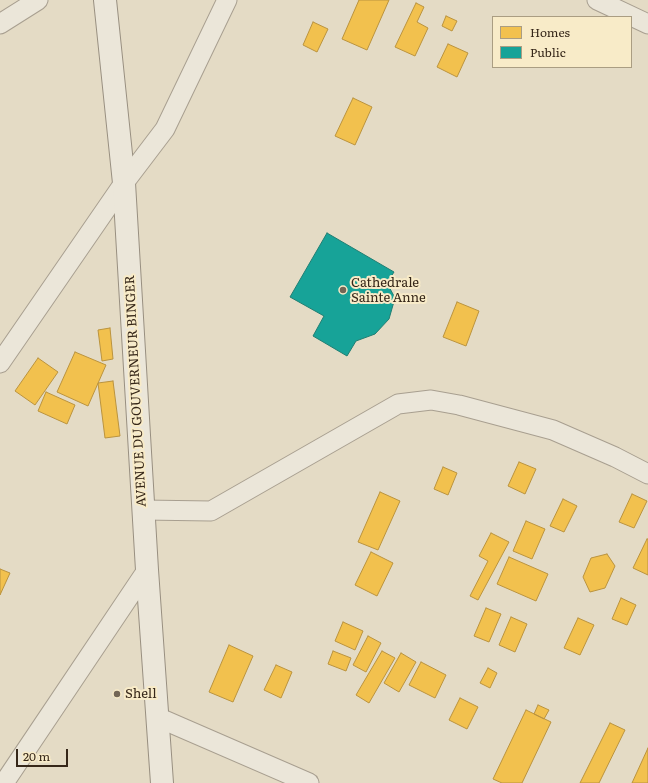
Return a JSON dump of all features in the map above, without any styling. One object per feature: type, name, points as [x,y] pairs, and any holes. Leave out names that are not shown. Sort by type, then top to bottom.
[{"type":"main road","name":"AVENUE DU GOUVERNEUR BINGER","points":[[105,0],[124,183],[156,717],[162,783]]},
{"type":"street","points":[[0,24],[38,0]]},
{"type":"street","points":[[0,363],[124,183],[165,129],[226,0]]},
{"type":"street","points":[[596,0],[631,16]]},
{"type":"street","points":[[632,17],[648,24]]},
{"type":"street","points":[[143,510],[211,511],[398,404],[431,400],[459,405],[553,430],[615,457],[648,474]]},
{"type":"street","points":[[4,783],[147,570]]},
{"type":"street","points":[[156,717],[309,783]]},
{"type":"building: Homes","points":[[359,0],[389,0],[367,50],[342,39]]},
{"type":"building: Homes","points":[[416,3],[424,7],[417,22],[428,28],[415,56],[395,47]]},
{"type":"building: Homes","points":[[446,16],[457,21],[452,31],[442,26]]},
{"type":"building: Homes","points":[[313,22],[328,29],[317,52],[303,45]]},
{"type":"building: Homes","points":[[448,44],[468,53],[457,77],[437,67]]},
{"type":"building: Homes","points":[[353,98],[372,107],[355,145],[335,136]]},
{"type":"building: Homes","points":[[457,302],[479,311],[466,346],[443,337]]},
{"type":"building: Homes","points":[[110,328],[113,359],[102,361],[98,330]]},
{"type":"building: Homes","points":[[75,352],[106,365],[88,406],[57,392]]},
{"type":"building: Homes","points":[[38,358],[58,372],[35,405],[15,391]]},
{"type":"building: Homes","points":[[113,381],[120,436],[105,438],[98,383]]},
{"type":"building: Homes","points":[[46,392],[75,405],[67,424],[38,411]]},
{"type":"building: Homes","points":[[519,462],[536,469],[525,494],[508,486]]},
{"type":"building: Homes","points":[[443,467],[457,473],[448,495],[434,489]]},
{"type":"building: Homes","points":[[380,492],[400,501],[378,550],[358,542]]},
{"type":"building: Homes","points":[[632,494],[647,501],[634,528],[619,522]]},
{"type":"building: Homes","points":[[563,499],[577,506],[564,532],[550,526]]},
{"type":"building: Homes","points":[[526,521],[545,529],[532,559],[513,551]]},
{"type":"building: Homes","points":[[491,533],[509,542],[478,600],[470,596],[488,561],[479,556]]},
{"type":"building: Homes","points":[[648,539],[648,575],[633,568]]},
{"type":"building: Homes","points":[[371,552],[393,563],[377,596],[355,585]]},
{"type":"building: Homes","points":[[607,554],[615,566],[605,588],[590,592],[583,577],[591,558]]},
{"type":"building: Homes","points":[[509,557],[548,574],[536,601],[497,584]]},
{"type":"building: Homes","points":[[0,569],[10,573],[0,595]]},
{"type":"building: Homes","points":[[621,598],[636,605],[627,625],[612,619]]},
{"type":"building: Homes","points":[[486,608],[501,614],[489,642],[474,636]]},
{"type":"building: Homes","points":[[511,617],[527,624],[515,652],[499,645]]},
{"type":"building: Homes","points":[[578,618],[594,625],[580,655],[564,648]]},
{"type":"building: Homes","points":[[343,622],[363,631],[355,650],[335,641]]},
{"type":"building: Homes","points":[[368,636],[381,643],[366,672],[353,665]]},
{"type":"building: Homes","points":[[229,645],[253,656],[233,702],[209,692]]},
{"type":"building: Homes","points":[[333,651],[351,658],[346,671],[328,664]]},
{"type":"building: Homes","points":[[382,651],[395,658],[369,703],[356,695]]},
{"type":"building: Homes","points":[[401,653],[416,662],[399,692],[384,683]]},
{"type":"building: Homes","points":[[421,662],[446,675],[435,698],[409,685]]},
{"type":"building: Homes","points":[[276,665],[292,672],[281,698],[264,690]]},
{"type":"building: Homes","points":[[488,668],[497,673],[490,688],[480,683]]},
{"type":"building: Homes","points":[[460,698],[478,707],[467,729],[449,720]]},
{"type":"building: Homes","points":[[538,705],[549,710],[544,719],[534,714]]},
{"type":"building: Homes","points":[[526,710],[551,722],[522,783],[502,783],[493,779]]},
{"type":"building: Homes","points":[[610,723],[625,730],[599,783],[580,783]]},
{"type":"building: Homes","points":[[648,748],[648,783],[632,783]]},
{"type":"building: Public","name":"Cathedrale Sainte Anne","points":[[327,233],[394,272],[387,283],[395,298],[389,319],[375,334],[356,341],[347,356],[313,336],[324,316],[290,297]]},
{"type":"place","name":"Cathedrale Sainte Anne","points":[[343,290]]},
{"type":"place","name":"Shell","points":[[117,694]]}]
